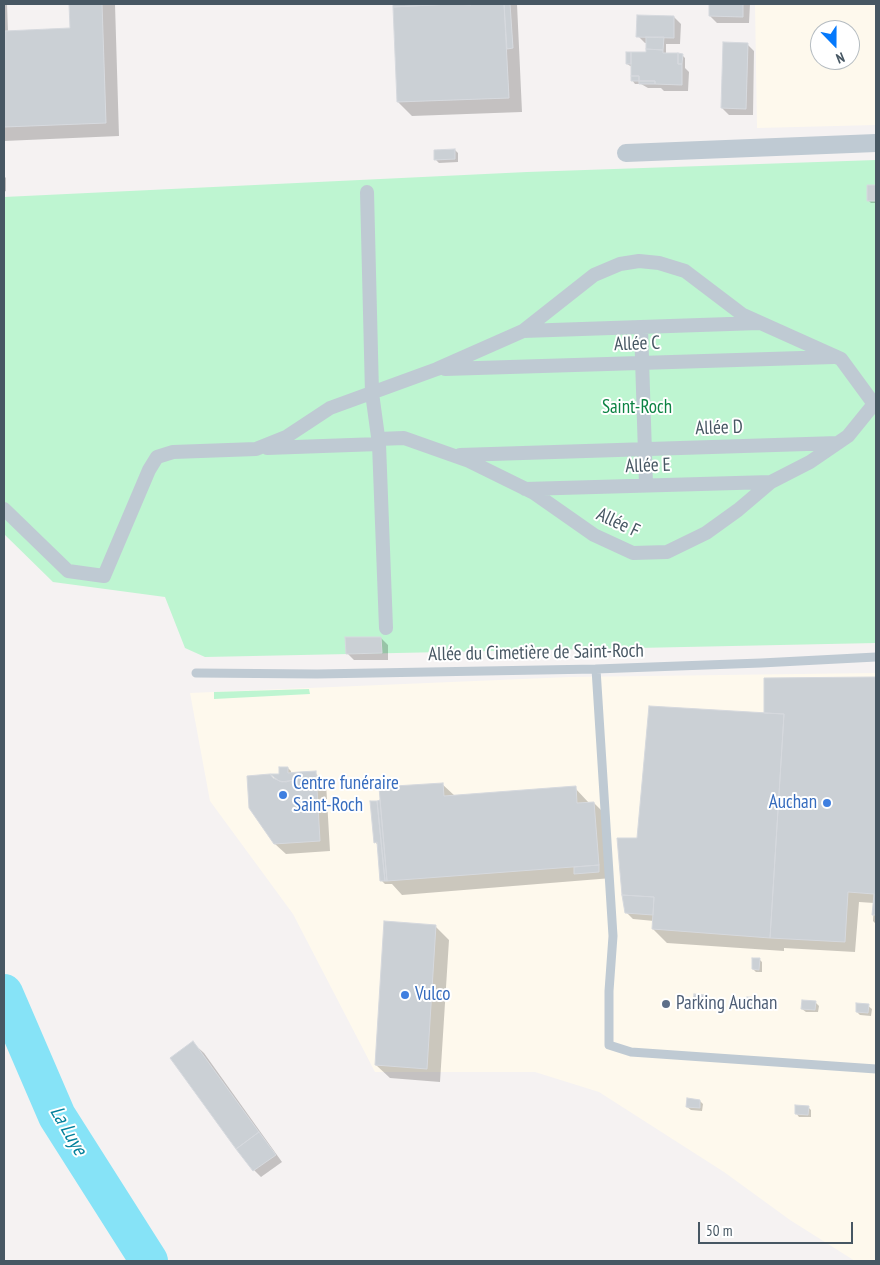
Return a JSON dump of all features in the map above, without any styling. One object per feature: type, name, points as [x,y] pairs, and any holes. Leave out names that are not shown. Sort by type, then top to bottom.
[{"type":"street","points":[[626,153],[876,143]]},
{"type":"street","points":[[367,192],[372,393],[378,442],[386,628]]},
{"type":"street","points":[[256,448],[286,437],[330,408],[437,369],[523,332],[594,274],[620,264],[639,261],[659,263],[685,272],[743,315],[842,359],[875,404]]},
{"type":"street","points":[[523,332],[762,323]]},
{"type":"street","points":[[641,327],[646,485]]},
{"type":"street","name":"Allée C","points":[[437,369],[837,357]]},
{"type":"street","name":"Allée F","points":[[4,510],[68,571],[104,576],[149,470],[157,457],[173,452],[378,442],[404,438],[469,461],[525,488],[594,535],[633,554],[668,552],[706,533],[772,482],[810,462],[848,436],[875,404]]},
{"type":"street","name":"Allée D","points":[[452,455],[838,443]]},
{"type":"street","name":"Allée E","points":[[525,488],[772,482]]},
{"type":"lane","name":"Allée du Cimetière de Saint-Roch","points":[[196,673],[317,674],[596,669],[876,657]]},
{"type":"lane","points":[[596,669],[613,936],[609,1045],[631,1052],[876,1069]]},
{"type":"shaded area","points":[[755,4],[876,4],[876,125],[757,128]]},
{"type":"shaded area","points":[[876,673],[876,1261],[855,1261],[790,1220],[724,1172],[599,1092],[535,1072],[375,1072],[293,914],[210,801],[190,693],[570,677]]},
{"type":"green space","name":"Saint-Roch","points":[[876,160],[876,643],[205,657],[185,648],[165,597],[53,582],[4,534],[4,197],[527,172]]},
{"type":"green space","points":[[309,689],[310,694],[214,699],[214,692]]},
{"type":"building","points":[[69,4],[102,4],[106,123],[4,127],[5,31],[70,28]]},
{"type":"building","points":[[393,4],[452,4],[393,7]]},
{"type":"building","points":[[504,4],[509,98],[397,102],[393,7]]},
{"type":"building","points":[[504,4],[510,4],[513,48],[507,49]]},
{"type":"building","points":[[709,4],[743,4],[743,17],[709,16]]},
{"type":"building","points":[[637,15],[674,16],[674,38],[636,37]]},
{"type":"building","points":[[646,37],[664,37],[663,50],[646,49]]},
{"type":"building","points":[[723,42],[748,43],[746,109],[721,108]]},
{"type":"building","points":[[646,49],[663,50],[663,53],[678,53],[678,64],[682,64],[682,85],[655,84],[655,81],[639,81],[639,76],[631,76],[631,52],[646,52]]},
{"type":"building","points":[[626,52],[631,52],[631,64],[626,64]]},
{"type":"building","points":[[678,53],[683,54],[682,64],[678,64]]},
{"type":"building","points":[[631,76],[639,76],[639,81],[631,81]]},
{"type":"building","points":[[639,81],[655,81],[655,84],[639,84]]},
{"type":"building","points":[[455,149],[455,159],[434,160],[434,150]]},
{"type":"building","points":[[867,185],[876,185],[876,201],[867,201]]},
{"type":"building","points":[[345,637],[381,637],[382,653],[346,654]]},
{"type":"building","name":"Auchan","points":[[876,677],[876,915],[872,915],[874,894],[848,892],[845,942],[770,938],[784,714],[764,713],[764,678]]},
{"type":"building","points":[[649,706],[784,714],[770,938],[652,929],[654,897],[622,895],[617,838],[637,838]]},
{"type":"building","points":[[279,767],[288,767],[288,773],[299,772],[293,780],[282,782],[273,778],[270,774],[279,774]]},
{"type":"building","name":"Centre funéraire Saint-Roch","points":[[316,771],[320,841],[274,844],[249,808],[247,776],[270,774],[279,781],[286,782],[293,780],[299,772]]},
{"type":"building","points":[[443,783],[444,796],[576,786],[577,803],[594,802],[599,865],[387,881],[379,787]]},
{"type":"building","points":[[380,800],[387,881],[385,881],[377,801]]},
{"type":"building","points":[[370,801],[377,801],[385,881],[380,881],[377,842],[374,843]]},
{"type":"building","points":[[599,865],[599,872],[574,874],[574,867]]},
{"type":"building","points":[[622,895],[654,897],[653,915],[625,913]]},
{"type":"building","name":"Vulco","points":[[384,921],[436,925],[427,1069],[375,1065]]},
{"type":"building","points":[[752,958],[760,958],[759,970],[752,969]]},
{"type":"building","points":[[694,994],[706,995],[706,1004],[693,1003]]},
{"type":"building","points":[[747,997],[760,998],[760,1006],[747,1006]]},
{"type":"building","points":[[802,1000],[816,1001],[815,1010],[801,1009]]},
{"type":"building","points":[[856,1003],[869,1004],[868,1013],[856,1012]]},
{"type":"building","points":[[193,1041],[259,1132],[236,1149],[170,1058]]},
{"type":"building","points":[[687,1098],[700,1100],[700,1108],[686,1107]]},
{"type":"building","points":[[795,1105],[809,1106],[808,1115],[795,1114]]},
{"type":"building","points":[[259,1132],[276,1155],[253,1171],[236,1149]]},
{"type":"waterway","name":"La Luye","points":[[4,993],[57,1116],[149,1261]]},
{"type":"place","name":"Centre funéraire Saint-Roch","points":[[283,795]]},
{"type":"place","name":"Auchan","points":[[827,803]]},
{"type":"place","name":"Vulco","points":[[405,995]]},
{"type":"place","name":"Parking Auchan","points":[[666,1004]]}]
